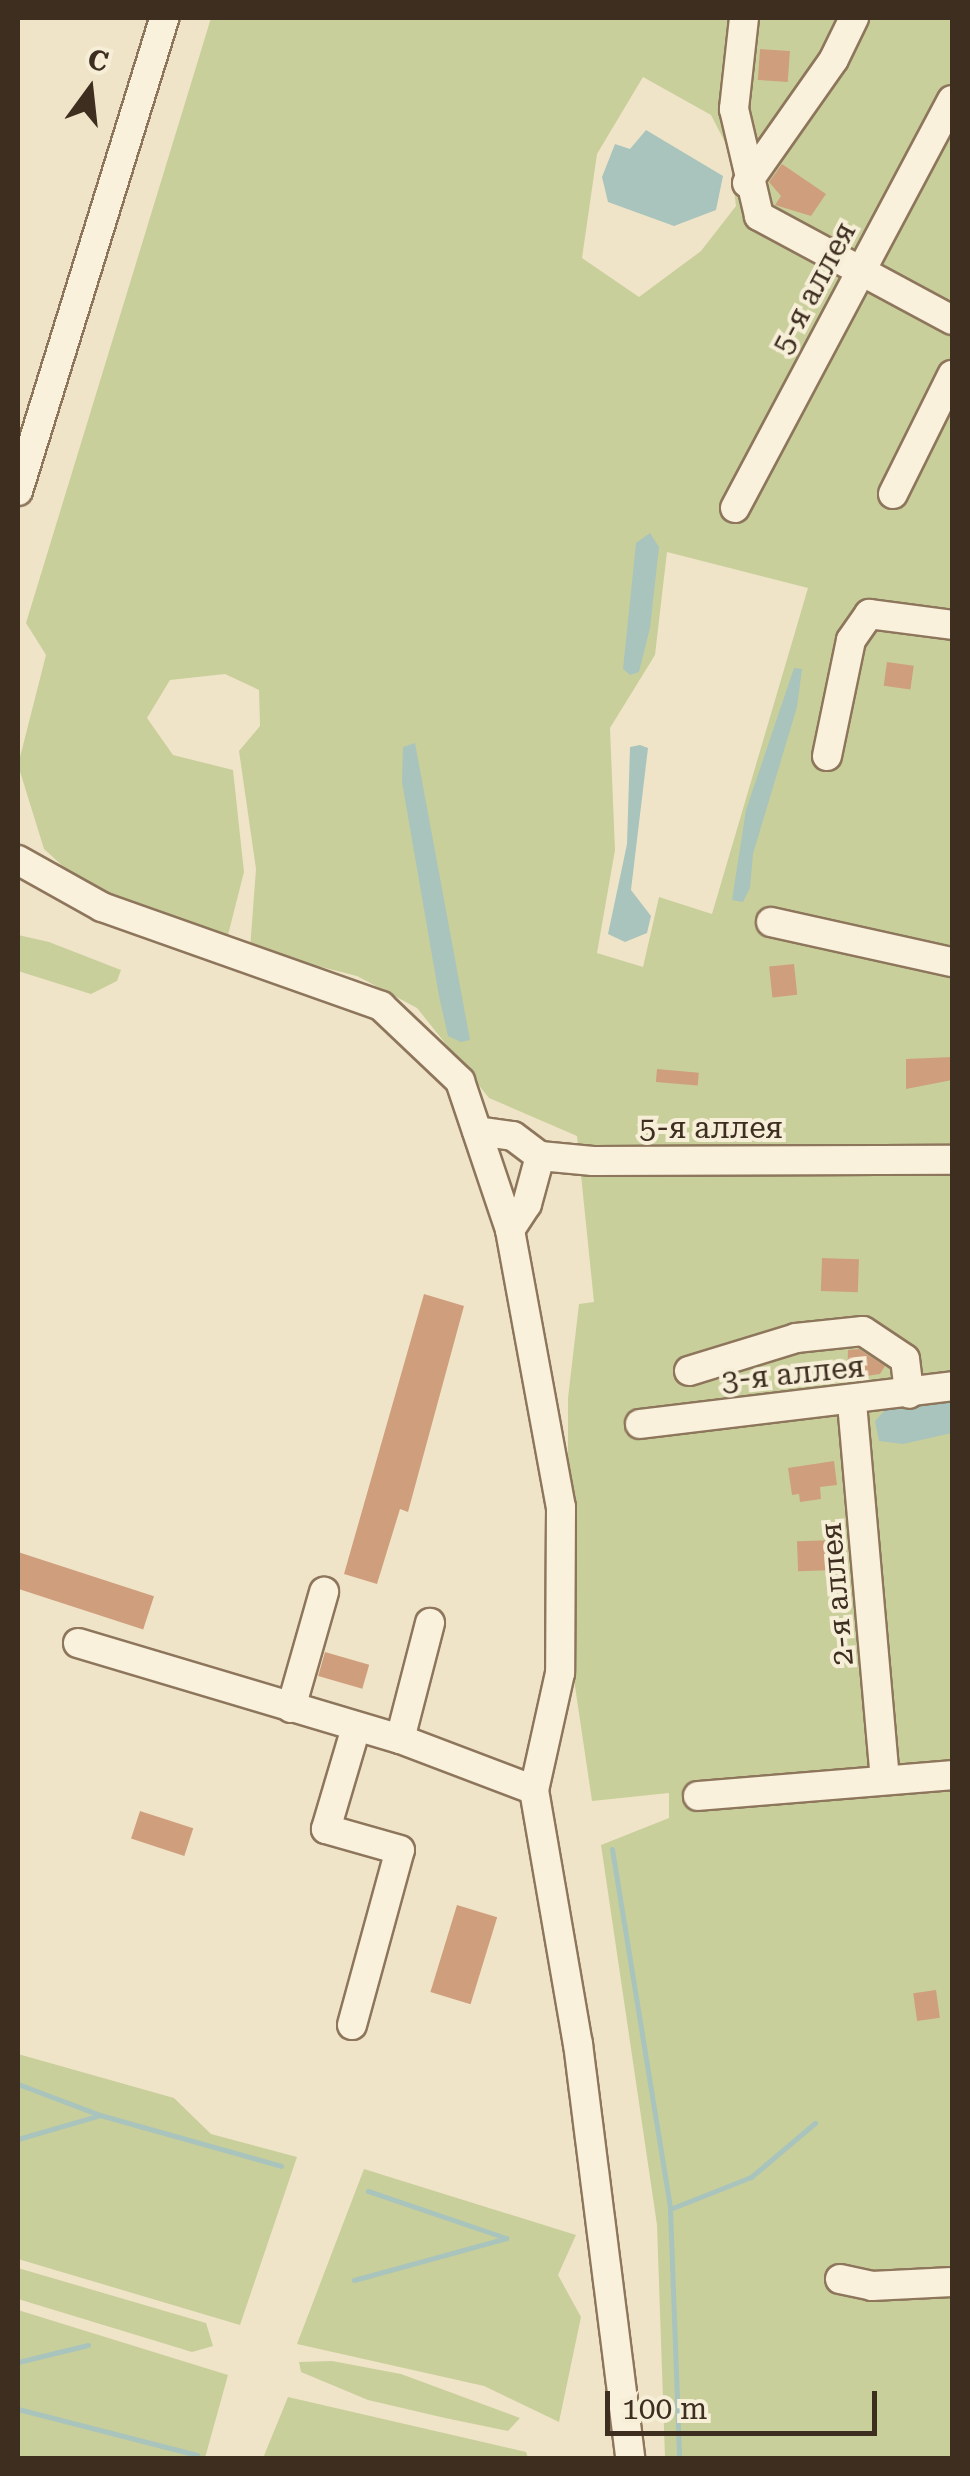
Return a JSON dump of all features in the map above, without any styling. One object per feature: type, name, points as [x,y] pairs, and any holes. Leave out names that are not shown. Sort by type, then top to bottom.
[{"type":"street","points":[[18,492],[164,18]]},
{"type":"street","points":[[744,18],[734,110],[747,183],[759,216],[952,320]]},
{"type":"street","points":[[747,183],[834,59],[854,18]]},
{"type":"street","name":"5-я аллея","points":[[735,508],[952,100]]},
{"type":"street","points":[[893,494],[952,374]]},
{"type":"street","points":[[827,756],[852,640],[869,614],[952,625]]},
{"type":"street","points":[[18,860],[102,907],[381,1006],[460,1081],[510,1230],[561,1508],[560,1673],[534,1790],[578,2044],[630,2458]]},
{"type":"street","points":[[770,922],[952,962]]},
{"type":"street","name":"5-я аллея","points":[[474,1120],[513,1136],[540,1156],[593,1161],[952,1160]]},
{"type":"street","points":[[510,1230],[527,1204],[540,1156]]},
{"type":"street","points":[[689,1370],[796,1338],[862,1331],[905,1359],[909,1394]]},
{"type":"street","name":"3-я аллея","points":[[640,1424],[852,1403],[952,1386]]},
{"type":"street","name":"2-я аллея","points":[[852,1403],[885,1780]]},
{"type":"street","points":[[290,1708],[324,1592]]},
{"type":"street","points":[[400,1739],[430,1623]]},
{"type":"street","points":[[78,1643],[400,1739],[534,1790]]},
{"type":"street","points":[[352,2025],[400,1850],[326,1829],[356,1728]]},
{"type":"street","points":[[698,1796],[952,1775]]},
{"type":"street","points":[[840,2278],[872,2286],[952,2282]]},
{"type":"green space","points":[[211,18],[952,18],[952,2458],[665,2458],[657,2225],[601,1845],[669,1818],[669,1793],[592,1801],[568,1639],[568,1398],[579,1304],[594,1302],[577,1136],[489,1098],[417,1008],[357,976],[250,949],[256,869],[239,751],[260,726],[259,690],[225,674],[170,680],[147,718],[173,755],[233,770],[244,872],[228,935],[88,889],[44,849],[18,765],[46,655],[26,623]],"holes":[[[643,77],[711,115],[729,150],[736,206],[701,251],[639,297],[582,258],[597,154]],[[667,552],[808,588],[712,914],[659,897],[643,967],[597,953],[615,850],[610,728],[655,655]]]},
{"type":"green space","points":[[18,935],[49,942],[121,970],[117,981],[91,994],[18,971]]},
{"type":"green space","points":[[18,2054],[174,2098],[211,2134],[297,2157],[240,2325],[18,2259]]},
{"type":"green space","points":[[364,2169],[576,2235],[558,2275],[581,2317],[559,2422],[484,2386],[297,2344]]},
{"type":"green space","points":[[18,2268],[206,2323],[213,2346],[192,2352],[18,2299]]},
{"type":"green space","points":[[18,2310],[228,2375],[205,2458],[18,2458]]},
{"type":"green space","points":[[332,2361],[401,2374],[520,2418],[508,2431],[368,2400],[301,2372],[299,2362]]},
{"type":"green space","points":[[288,2397],[526,2452],[528,2458],[263,2458]]},
{"type":"water","points":[[646,130],[723,176],[716,210],[674,226],[608,202],[602,177],[615,144],[630,149]]},
{"type":"water","points":[[650,533],[659,547],[650,628],[639,672],[630,675],[623,669],[636,543]]},
{"type":"water","points":[[794,668],[802,669],[797,707],[753,854],[750,888],[743,902],[732,900],[746,810]]},
{"type":"water","points":[[415,743],[470,1040],[461,1042],[448,1036],[402,782],[403,747]]},
{"type":"water","points":[[630,747],[648,748],[631,890],[651,916],[647,933],[625,942],[608,934],[627,844]]},
{"type":"water","points":[[952,1397],[952,1433],[903,1444],[879,1441],[875,1421],[886,1409]]},
{"type":"building","points":[[760,49],[790,51],[788,82],[758,80]]},
{"type":"building","points":[[782,164],[826,194],[811,216],[775,205],[781,196],[769,182]]},
{"type":"building","points":[[887,662],[914,666],[910,690],[884,686]]},
{"type":"building","points":[[794,964],[797,995],[772,997],[769,967]]},
{"type":"building","points":[[952,1057],[952,1080],[906,1089],[906,1059]]},
{"type":"building","points":[[657,1069],[699,1073],[698,1086],[656,1082]]},
{"type":"building","points":[[822,1258],[859,1259],[858,1292],[821,1291]]},
{"type":"building","points":[[424,1294],[464,1306],[408,1512],[400,1509],[377,1584],[344,1574]]},
{"type":"building","points":[[859,1349],[885,1366],[880,1374],[847,1379],[848,1350]]},
{"type":"building","points":[[834,1461],[837,1485],[820,1487],[821,1499],[800,1502],[799,1494],[792,1495],[788,1468]]},
{"type":"building","points":[[834,1540],[835,1570],[798,1571],[797,1541]]},
{"type":"building","points":[[18,1552],[154,1596],[143,1629],[18,1589]]},
{"type":"building","points":[[325,1652],[369,1665],[362,1689],[318,1676]]},
{"type":"building","points":[[140,1811],[193,1828],[184,1856],[131,1839]]},
{"type":"building","points":[[457,1905],[497,1917],[471,2004],[430,1992]]},
{"type":"building","points":[[936,1990],[940,2018],[917,2021],[913,1993]]},
{"type":"waterway","points":[[612,1849],[670,2209],[679,2458]]},
{"type":"waterway","points":[[18,2084],[100,2115],[281,2166]]},
{"type":"waterway","points":[[18,2139],[97,2116]]},
{"type":"waterway","points":[[670,2209],[751,2177],[815,2123]]},
{"type":"waterway","points":[[354,2280],[506,2238],[368,2191]]},
{"type":"waterway","points":[[18,2362],[88,2345]]},
{"type":"waterway","points":[[18,2409],[197,2455]]}]
